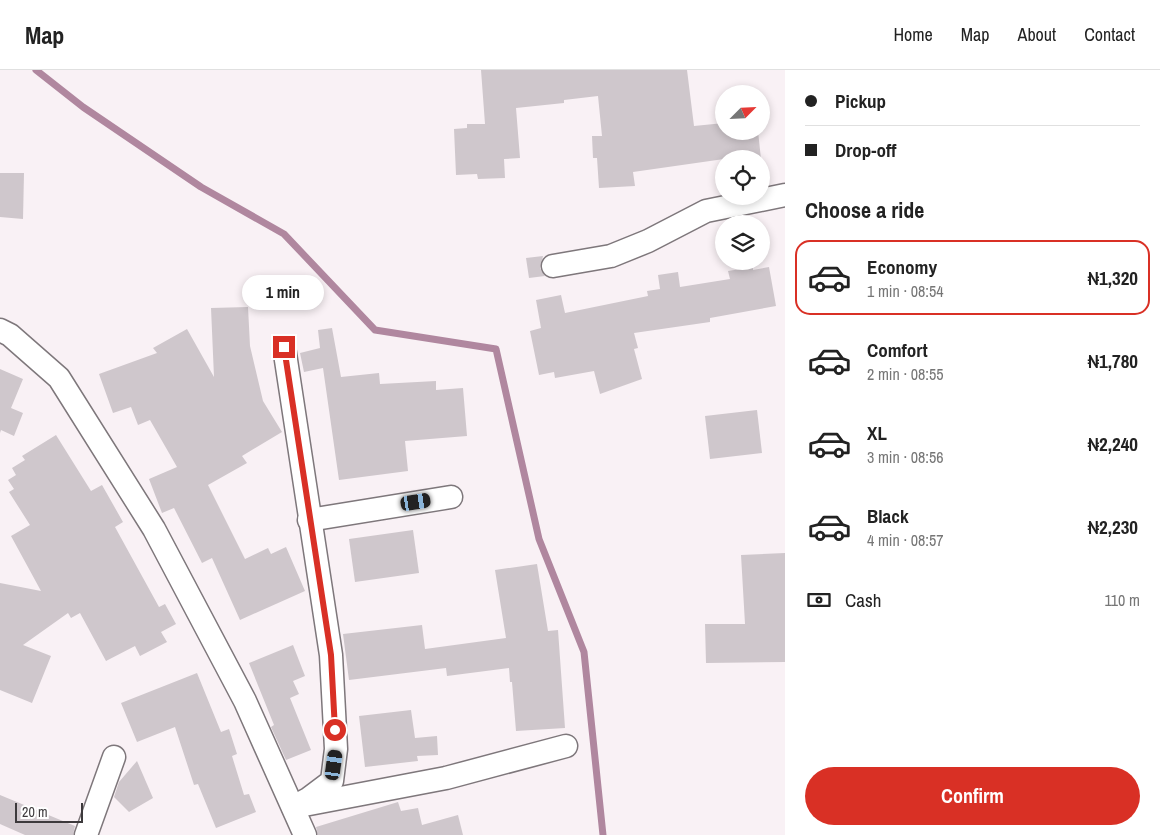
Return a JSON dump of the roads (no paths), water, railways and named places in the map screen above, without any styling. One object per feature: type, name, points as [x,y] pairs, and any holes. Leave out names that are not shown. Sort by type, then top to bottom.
[{"type":"street","points":[[553,266],[624,252],[706,211],[785,195]]},
{"type":"street","points":[[0,330],[10,335],[59,378],[154,529],[245,702],[305,835]]},
{"type":"street","points":[[284,347],[331,655],[336,749],[332,781],[308,799],[293,807]]},
{"type":"street","points":[[309,520],[451,497]]},
{"type":"street","points":[[293,807],[446,778],[566,746]]},
{"type":"street","points":[[86,835],[114,757]]},
{"type":"waterway","points":[[36,70],[83,107],[201,187],[284,234],[375,330],[496,349],[539,539],[584,652],[603,835]]}]
